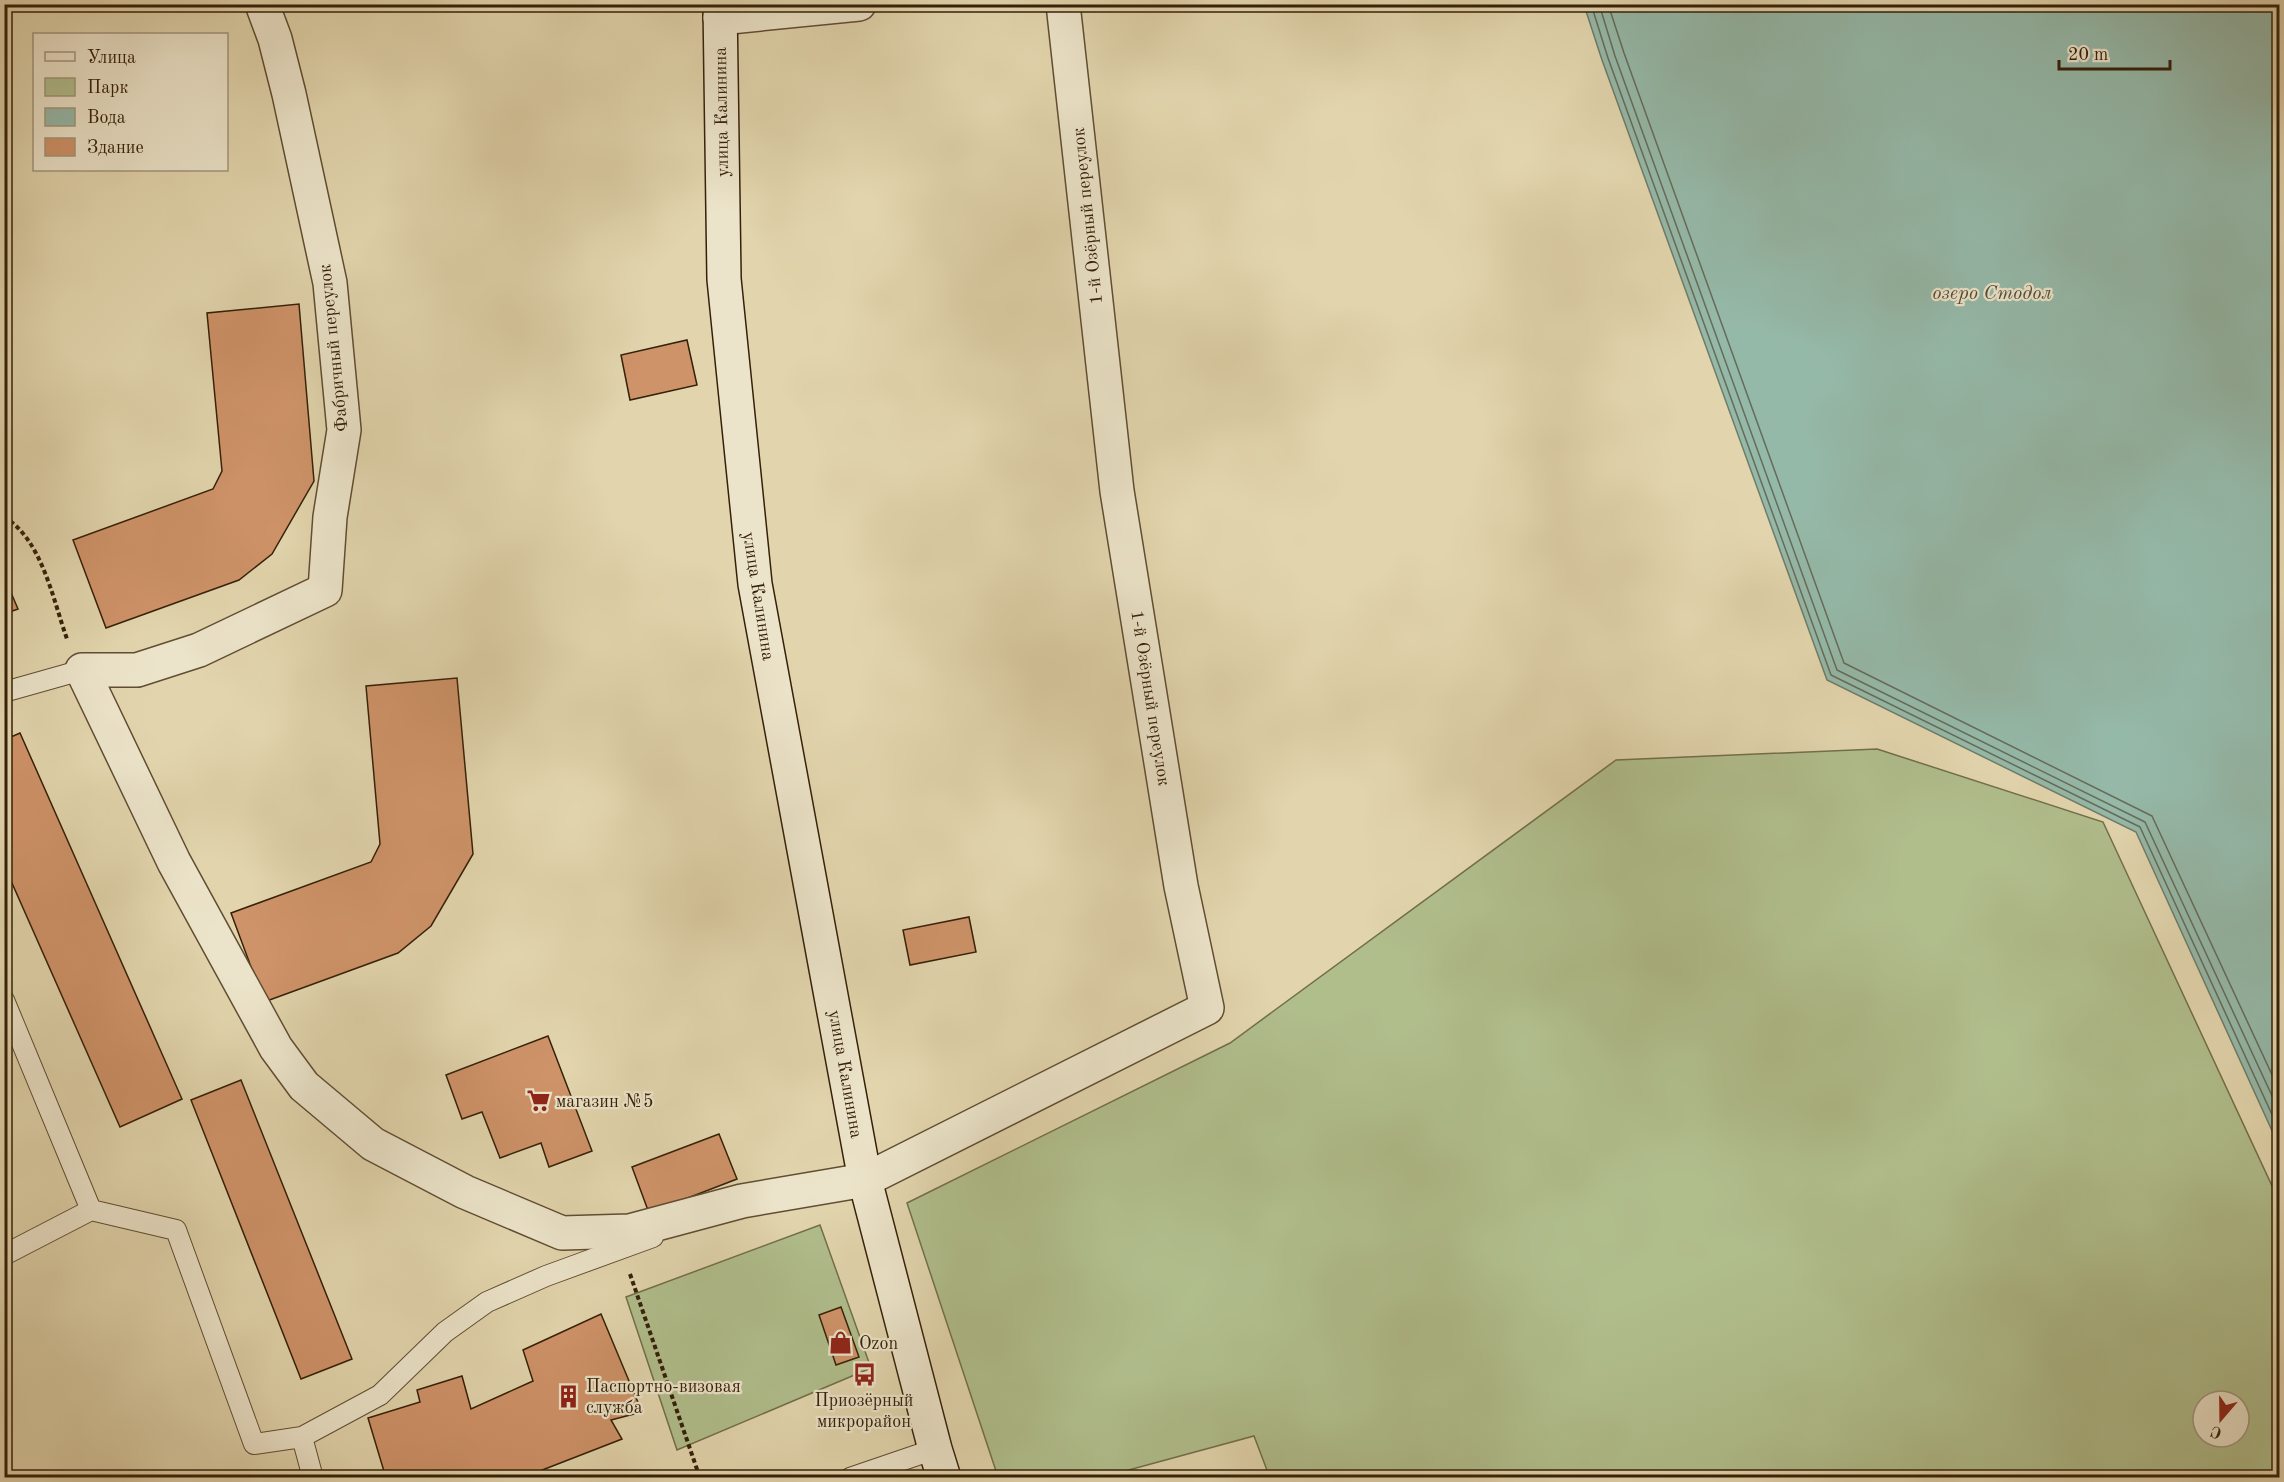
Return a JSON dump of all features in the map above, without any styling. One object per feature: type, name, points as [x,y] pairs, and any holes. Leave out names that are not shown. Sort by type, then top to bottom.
[{"type":"street","name":"Фабричный переулок","points":[[82,670],[137,670],[199,650],[325,590],[330,517],[344,430],[330,283],[289,94],[275,39],[262,4]]},
{"type":"street","points":[[720,11],[859,4]]},
{"type":"street","name":"1-й Озёрный переулок","points":[[865,1180],[1207,1008],[1181,886],[1118,491],[1063,4]]},
{"type":"street","name":"улица Калинина","points":[[720,11],[724,279],[755,584],[865,1180],[940,1463]]},
{"type":"street","points":[[82,670],[174,862],[276,1048],[304,1086],[373,1144],[465,1192],[562,1233],[630,1231],[742,1201],[865,1180]]},
{"type":"lane","points":[[4,692],[82,670]]},
{"type":"lane","points":[[4,1000],[91,1210]]},
{"type":"lane","points":[[4,1255],[91,1210],[176,1230],[254,1444],[302,1437],[380,1395],[445,1332],[487,1302],[546,1276],[621,1250],[742,1201]]},
{"type":"lane","points":[[302,1437],[313,1478]]},
{"type":"lane","points":[[850,1478],[940,1463]]},
{"type":"path","points":[[4,517],[13,522],[29,538],[67,640],[82,670]]},
{"type":"path","points":[[621,1250],[700,1478]]},
{"type":"green space","points":[[1877,749],[2103,822],[2279,1201],[2279,1477],[1270,1478],[1254,1436],[1103,1477],[998,1477],[907,1203],[1230,1043],[1616,760]]},
{"type":"green space","points":[[820,1225],[871,1368],[677,1450],[626,1297]]},
{"type":"water","name":"озеро Стодол","points":[[1584,5],[2279,5],[2279,1146],[2136,832],[1827,680]]},
{"type":"building","points":[[299,304],[314,481],[272,554],[239,580],[106,628],[73,540],[213,489],[222,471],[207,313]]},
{"type":"building","points":[[687,340],[697,385],[630,400],[621,355]]},
{"type":"building","points":[[4,576],[18,609],[4,614]]},
{"type":"building","points":[[457,678],[473,854],[431,926],[398,953],[264,1002],[231,913],[371,862],[380,844],[366,686]]},
{"type":"building","points":[[20,733],[182,1099],[120,1127],[4,865],[4,740]]},
{"type":"building","points":[[969,917],[976,952],[910,965],[903,930]]},
{"type":"building","points":[[548,1036],[592,1151],[549,1167],[541,1143],[500,1158],[482,1112],[462,1119],[446,1075]]},
{"type":"building","points":[[241,1080],[352,1359],[301,1379],[191,1100]]},
{"type":"building","points":[[719,1134],[737,1179],[649,1213],[632,1167]]},
{"type":"building","points":[[841,1307],[859,1357],[836,1365],[819,1315]]},
{"type":"building","name":"Паспортно-визовая служба","points":[[601,1314],[642,1412],[611,1420],[622,1439],[532,1474],[533,1478],[386,1478],[368,1418],[420,1402],[417,1390],[462,1376],[471,1409],[533,1381],[523,1350]]},
{"type":"place","name":"магазин №5","points":[[538,1101]]},
{"type":"place","name":"Ozon","points":[[841,1343]]},
{"type":"place","name":"Приозёрный микрорайон","points":[[864,1374]]},
{"type":"place","name":"Паспортно-визовая служба","points":[[568,1396]]}]
